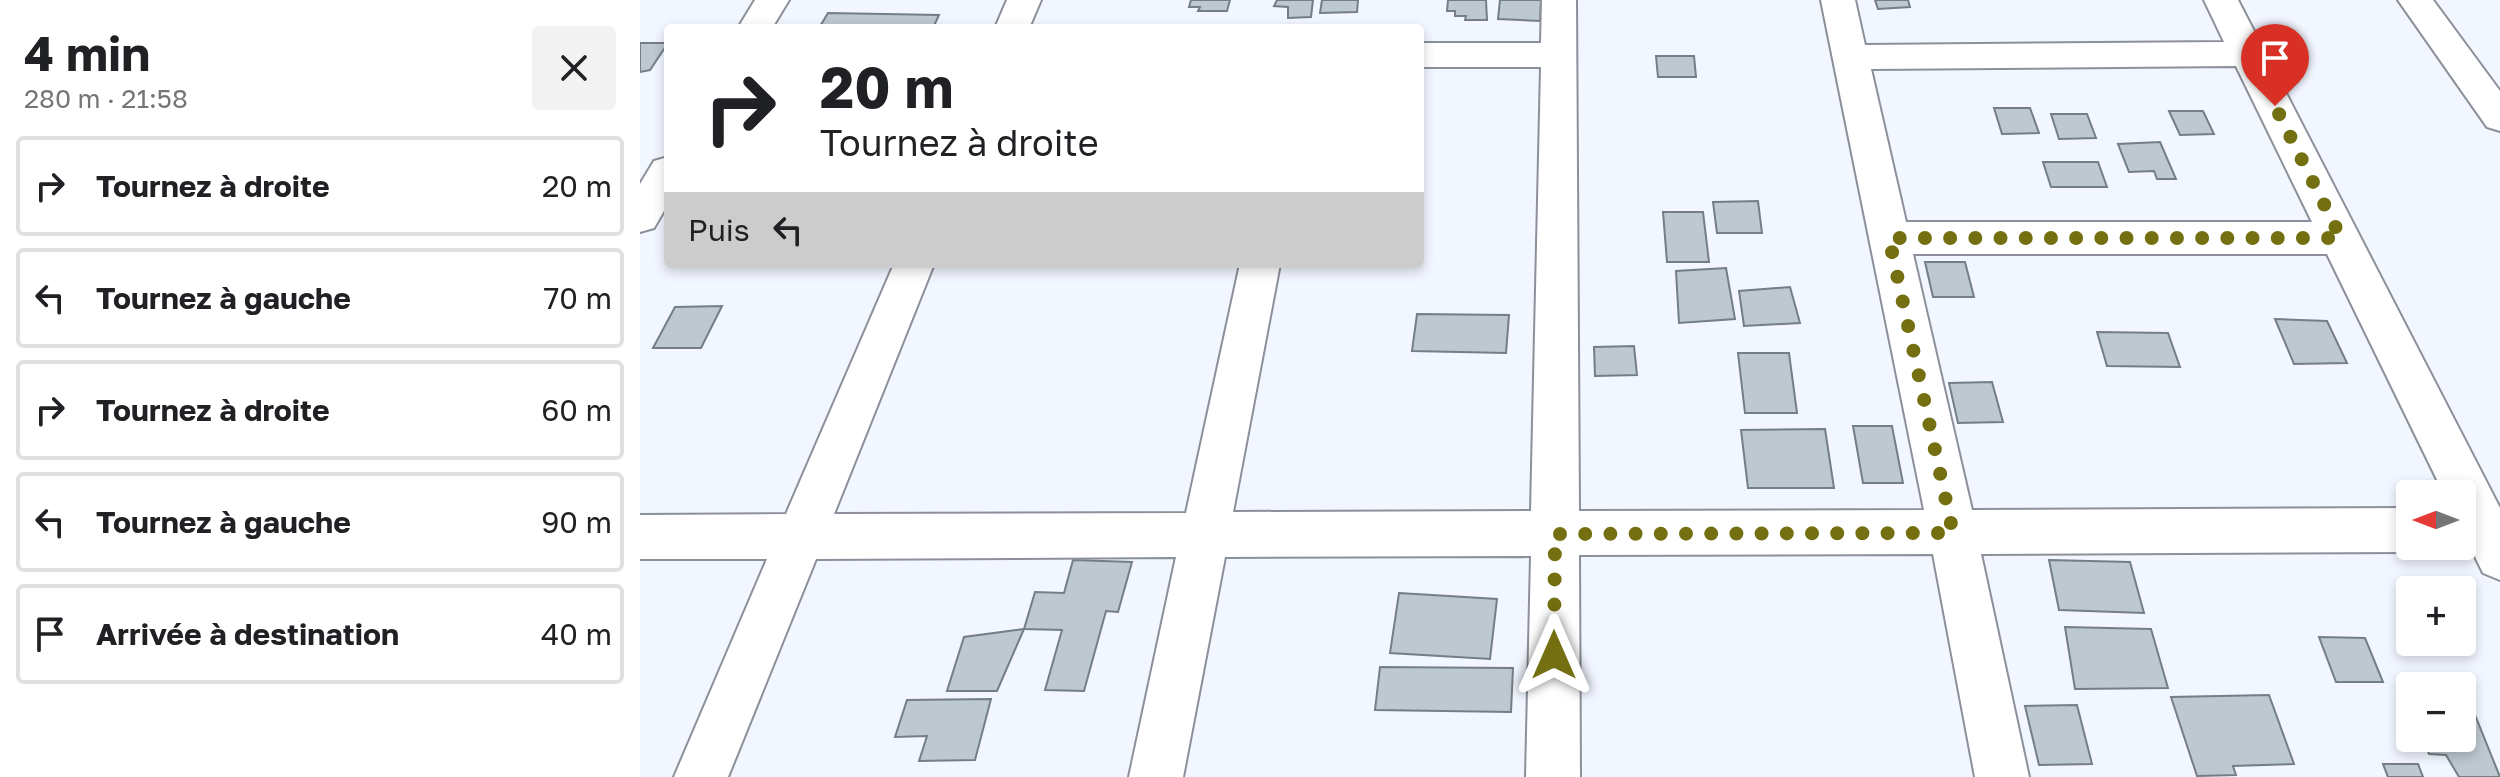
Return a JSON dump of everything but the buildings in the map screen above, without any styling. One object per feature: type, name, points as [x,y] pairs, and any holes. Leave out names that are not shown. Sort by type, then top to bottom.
[{"type":"street","points":[[757,24],[772,0]]},
{"type":"street","points":[[1014,24],[1024,0]]},
{"type":"street","points":[[1553,777],[1559,0]]},
{"type":"street","points":[[1838,0],[1953,533],[2002,777]]},
{"type":"street","points":[[2221,0],[2341,238],[2483,539]]},
{"type":"street","points":[[2415,0],[2500,118]]},
{"type":"street","points":[[1849,57],[2248,54]]},
{"type":"street","points":[[1424,55],[1559,55]]},
{"type":"street","points":[[640,217],[664,178]]},
{"type":"street","points":[[1889,238],[2341,238]]},
{"type":"street","points":[[701,777],[912,268]]},
{"type":"street","points":[[1156,777],[1259,268]]},
{"type":"street","points":[[640,537],[2396,530]]},
{"type":"route","points":[[1554,655],[1555,534],[1953,533],[1889,238],[2341,238],[2275,106]]}]
